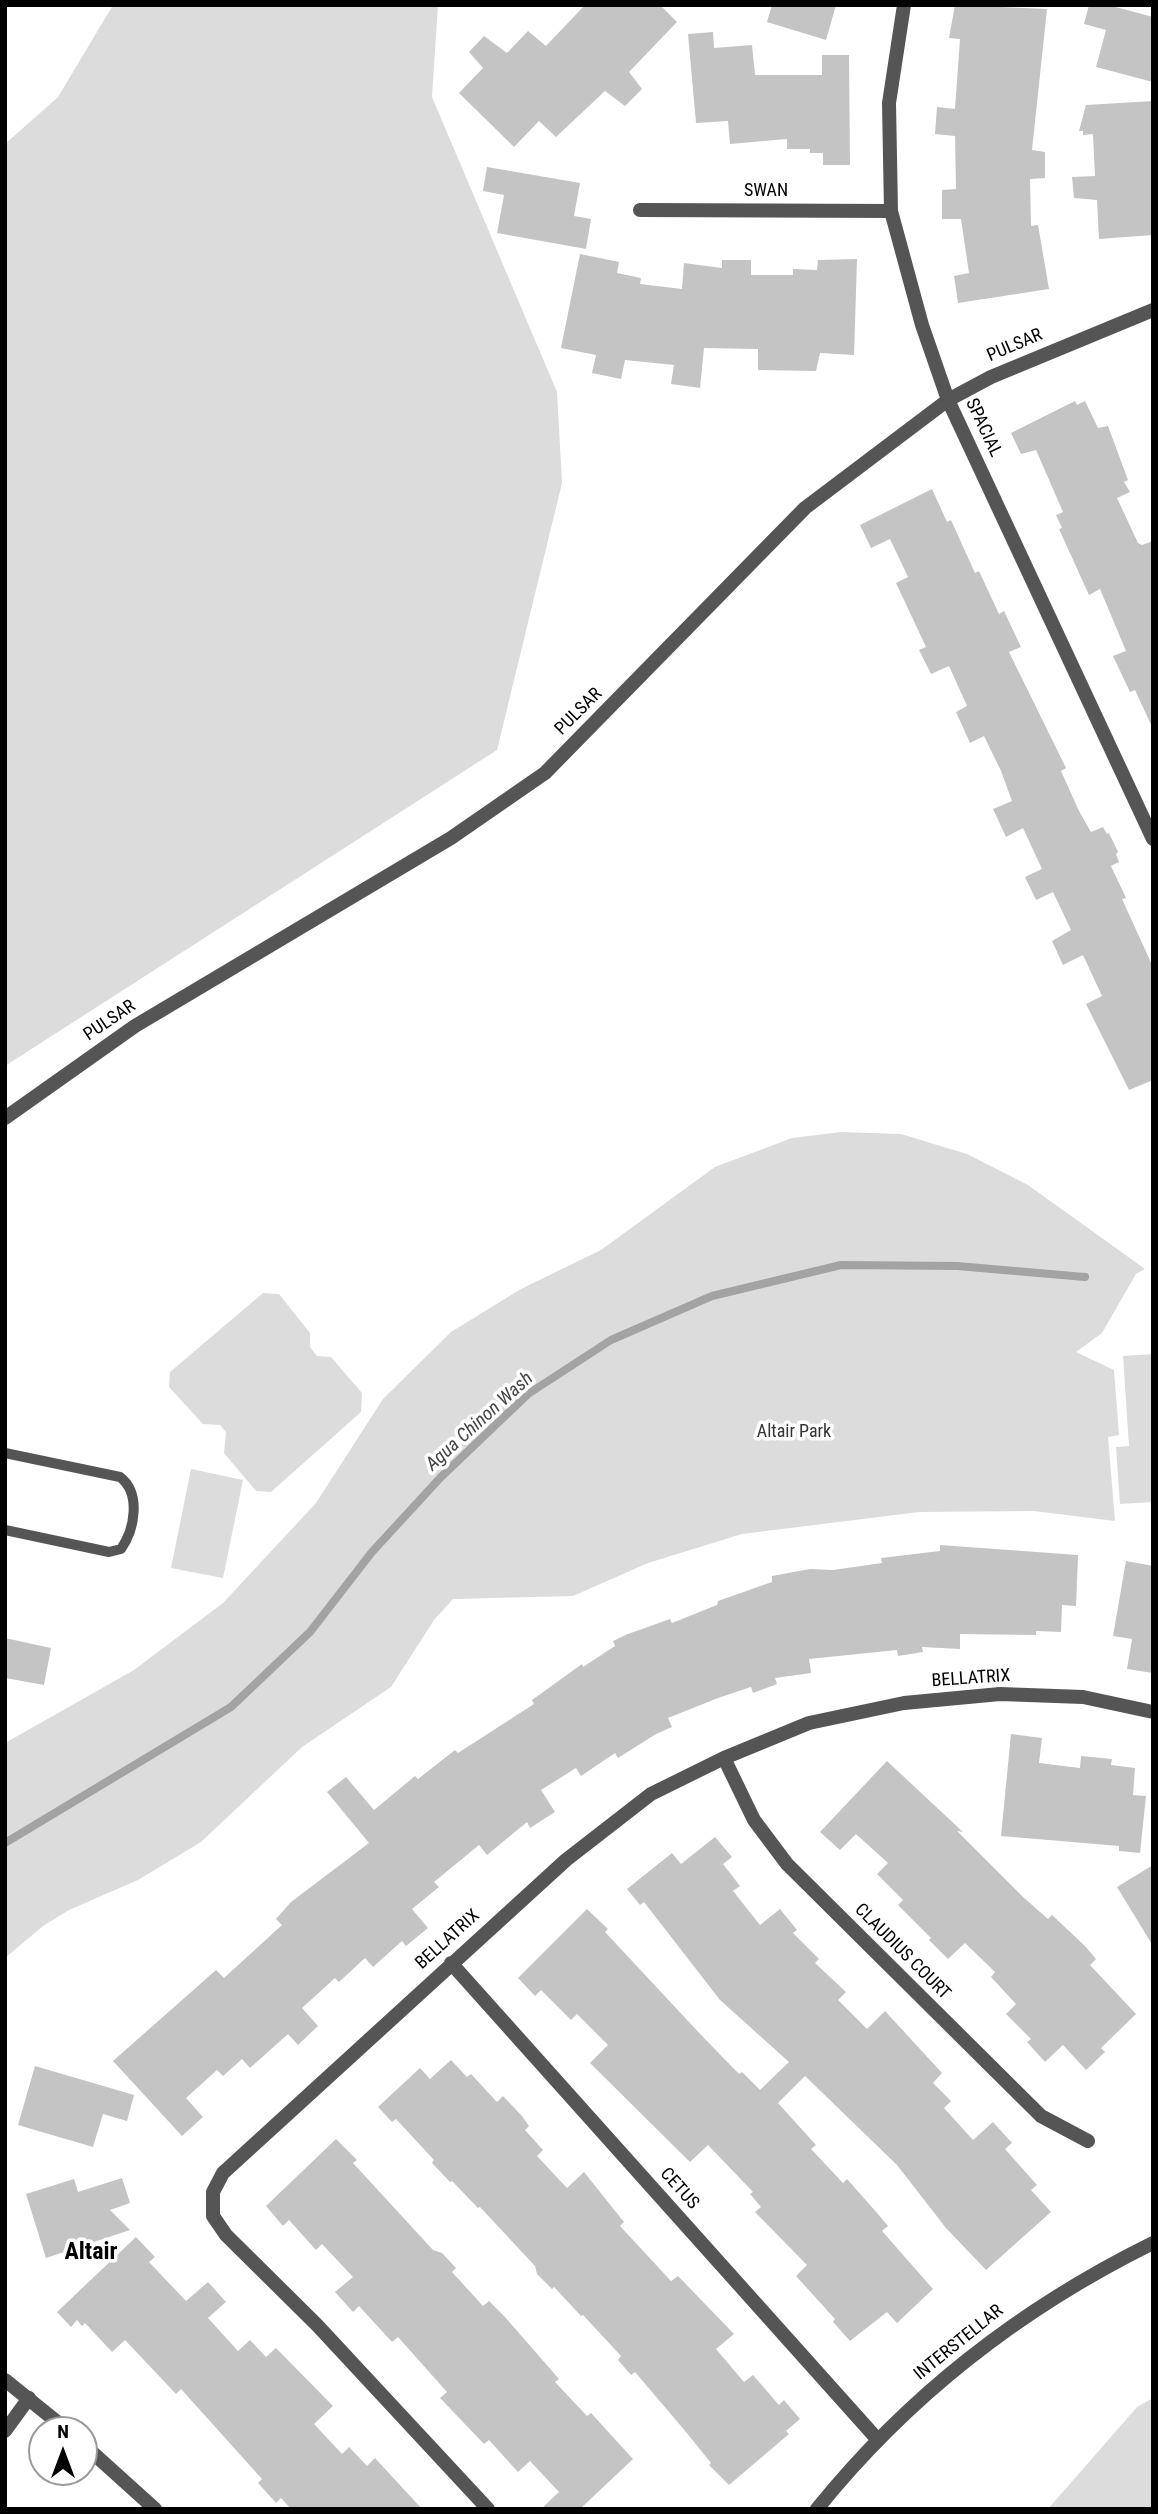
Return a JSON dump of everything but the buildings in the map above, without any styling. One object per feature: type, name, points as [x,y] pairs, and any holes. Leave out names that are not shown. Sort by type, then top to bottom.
[{"type":"street","name":"SPACIAL","points":[[904,5],[889,103],[891,211],[922,326],[948,400],[1153,839]]},
{"type":"street","name":"SWAN","points":[[640,210],[891,211]]},
{"type":"street","name":"PULSAR","points":[[5,1118],[135,1026],[451,838],[545,773],[805,508],[948,400],[991,377],[1153,310]]},
{"type":"street","name":"BELLATRIX","points":[[488,2509],[317,2325],[226,2235],[213,2216],[213,2192],[223,2173],[566,1860],[651,1794],[724,1758],[809,1723],[904,1703],[1000,1694],[1083,1697],[1153,1713]]},
{"type":"street","name":"CLAUDIUS COURT","points":[[724,1758],[754,1820],[787,1864],[1041,2116],[1088,2141]]},
{"type":"street","name":"CETUS","points":[[451,1963],[878,2440]]},
{"type":"street","name":"INTERSTELLAR","points":[[817,2509],[878,2440],[959,2365],[1021,2318],[1099,2270],[1153,2243]]},
{"type":"street","points":[[5,2380],[50,2416]]},
{"type":"street","points":[[5,2431],[29,2398]]},
{"type":"street","points":[[98,2458],[155,2509]]},
{"type":"lane","points":[[5,1453],[120,1477],[129,1484],[135,1496],[127,1540],[121,1549],[109,1552],[5,1530]]},
{"type":"green space","points":[[113,5],[438,5],[432,97],[557,392],[562,483],[497,750],[5,1066],[5,144],[58,97]]},
{"type":"green space","name":"Altair Park","points":[[841,1132],[901,1134],[967,1154],[1028,1185],[1145,1269],[1136,1274],[1102,1333],[1076,1352],[1114,1370],[1119,1435],[1108,1437],[1115,1521],[1034,1511],[919,1512],[742,1534],[648,1563],[573,1596],[453,1599],[434,1620],[391,1687],[302,1747],[201,1842],[138,1880],[69,1910],[43,1926],[5,1958],[5,1743],[134,1670],[223,1603],[316,1503],[383,1399],[451,1332],[521,1289],[601,1250],[715,1167],[792,1138]]},
{"type":"green space","points":[[263,1293],[279,1294],[310,1333],[310,1347],[317,1356],[331,1357],[362,1393],[361,1412],[271,1492],[256,1491],[224,1453],[226,1432],[220,1425],[203,1424],[169,1387],[170,1372]]},
{"type":"green space","points":[[1153,1354],[1153,1502],[1120,1504],[1116,1447],[1129,1446],[1123,1356]]},
{"type":"green space","points":[[191,1469],[243,1480],[223,1578],[171,1568]]},
{"type":"green space","points":[[1153,2398],[1153,2509],[1048,2509],[1137,2407]]},
{"type":"waterway","name":"Agua Chinon Wash","points":[[5,1843],[231,1707],[310,1632],[372,1552],[441,1477],[528,1394],[611,1340],[712,1296],[841,1265],[957,1266],[1085,1277]]},
{"type":"district","name":"Altair","points":[[91,2253]]}]
